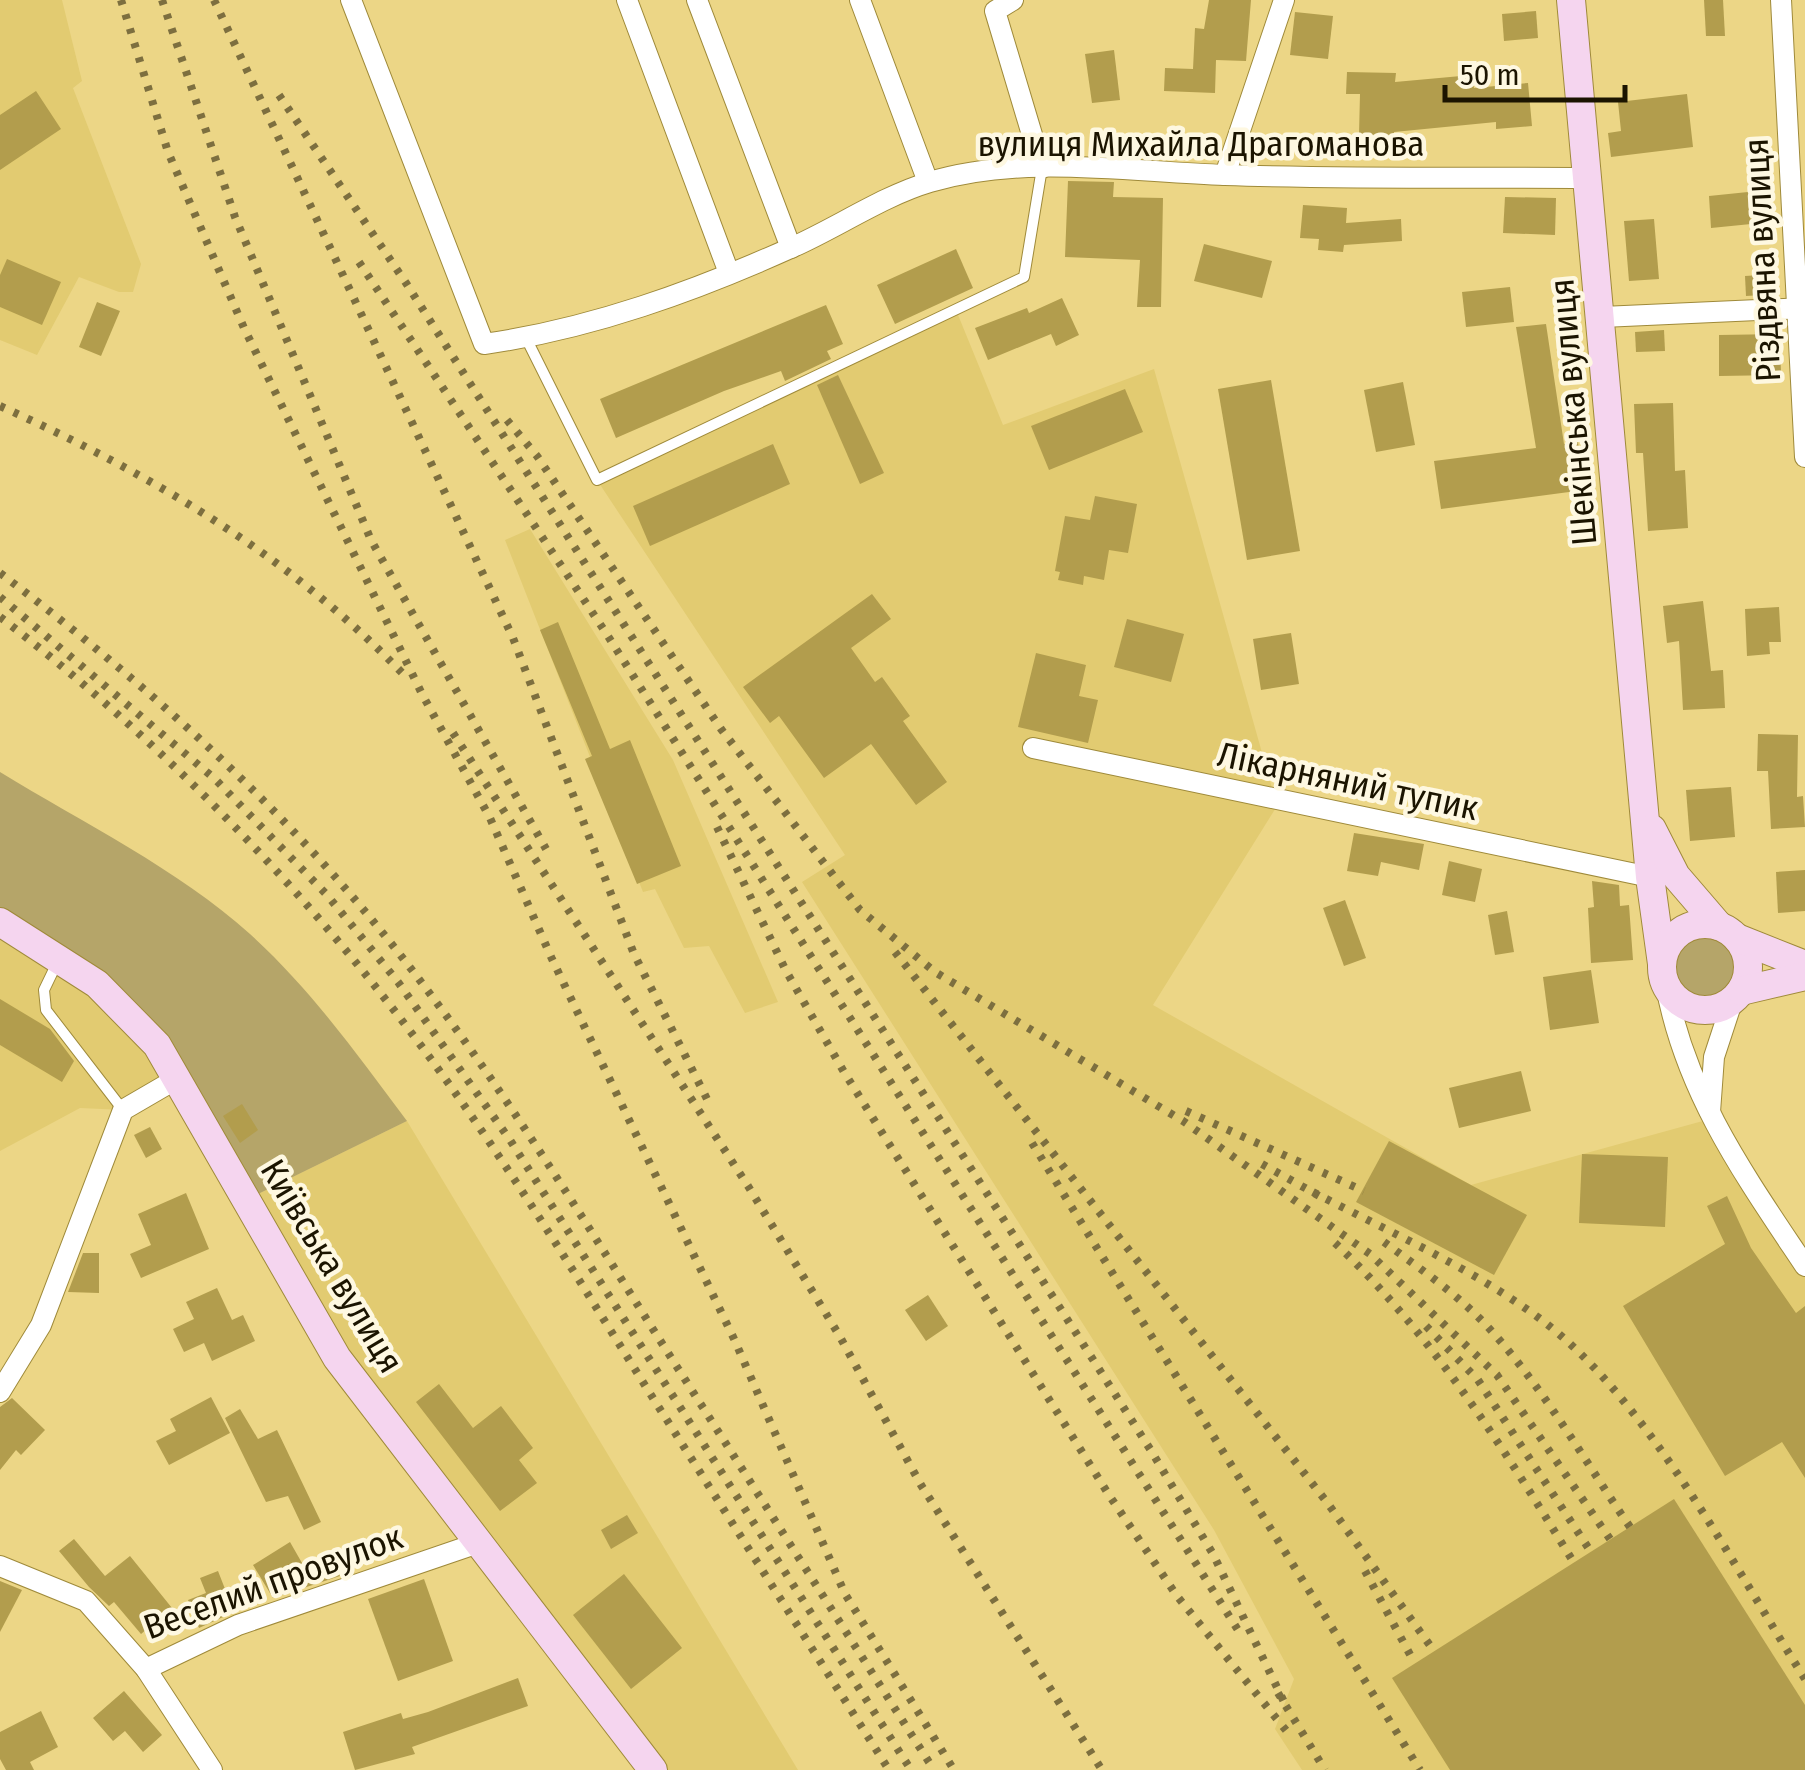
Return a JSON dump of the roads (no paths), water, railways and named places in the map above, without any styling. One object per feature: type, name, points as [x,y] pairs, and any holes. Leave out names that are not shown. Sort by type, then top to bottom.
[{"type":"main road","name":"Шекінська вулиця","points":[[1571,0],[1648,818],[1650,878],[1664,975]]},
{"type":"main road","name":"Шекінська вулиця","points":[[1648,818],[1676,876],[1728,932]]},
{"type":"main road","name":"Київська вулиця","points":[[0,922],[59,957],[129,1013],[178,1078],[337,1358],[653,1770]]},
{"type":"main road","points":[[1805,966],[1728,932],[1696,925],[1676,934],[1664,975],[1681,1003],[1702,1010],[1737,995],[1805,976]]},
{"type":"main road","points":[[1728,932],[1747,958],[1737,995]]},
{"type":"street","name":"вулиця Михайла Драгоманова","points":[[351,0],[484,344],[526,338],[650,305],[791,248],[928,182],[1042,168],[1225,175],[1588,178]]},
{"type":"street","points":[[628,0],[729,273]]},
{"type":"street","points":[[697,0],[791,248]]},
{"type":"street","points":[[860,0],[928,182]]},
{"type":"street","points":[[1012,0],[995,12],[1042,168]]},
{"type":"street","points":[[1225,175],[1284,0]]},
{"type":"street","name":"Різдвяна вулиця","points":[[1781,0],[1801,308],[1805,457]]},
{"type":"street","points":[[1602,317],[1801,308]]},
{"type":"street","name":"Лікарняний тупик","points":[[1033,748],[1650,878]]},
{"type":"street","name":"Шекінська вулиця","points":[[1664,975],[1682,1054],[1710,1120],[1805,1266]]},
{"type":"street","points":[[1710,1120],[1714,1057],[1737,995]]},
{"type":"street","points":[[0,1392],[41,1325],[123,1110],[178,1078]]},
{"type":"street","name":"Веселий провулок","points":[[0,1566],[86,1601],[146,1669],[238,1625],[481,1542]]},
{"type":"street","points":[[146,1669],[212,1770]]},
{"type":"lane","points":[[526,338],[597,480],[1024,277],[1042,168]]},
{"type":"lane","points":[[59,957],[44,990],[46,1010],[123,1110]]},
{"type":"railway","points":[[121,0],[168,152],[244,328],[422,694],[490,818],[552,959],[735,1341],[845,1594],[954,1770]]},
{"type":"railway","points":[[162,0],[235,217],[371,540],[546,849]]},
{"type":"railway","points":[[214,0],[513,638],[634,954],[709,1103]]},
{"type":"railway","points":[[279,95],[406,283],[1150,1449],[1213,1554],[1285,1704]]},
{"type":"railway","points":[[359,262],[606,633],[1238,1630]]},
{"type":"railway","points":[[0,406],[112,461],[218,523],[317,595],[408,679]]},
{"type":"railway","points":[[507,420],[537,456],[721,729],[860,910],[935,972],[1183,1121],[1370,1254],[1497,1375],[1610,1539]]},
{"type":"railway","points":[[0,573],[106,657],[207,746],[302,840],[390,942],[525,1129],[934,1770]]},
{"type":"railway","points":[[0,597],[215,779],[327,895],[398,982],[510,1140],[911,1770]]},
{"type":"railway","points":[[0,617],[116,713],[226,817],[376,987],[481,1130],[537,1215],[889,1770]]},
{"type":"railway","points":[[453,733],[748,1186],[839,1335],[921,1485],[1102,1770]]},
{"type":"railway","points":[[717,827],[786,971],[844,1072],[1109,1495],[1177,1596],[1289,1734]]},
{"type":"railway","points":[[895,952],[1326,1501],[1434,1651]]},
{"type":"railway","points":[[1186,1111],[1364,1191]]},
{"type":"railway","points":[[1032,1143],[1420,1770]]},
{"type":"railway","points":[[1262,1164],[1323,1198]]},
{"type":"railway","points":[[1313,1192],[1485,1282],[1539,1318],[1579,1352],[1652,1437],[1686,1486],[1805,1679]]},
{"type":"railway","points":[[1384,1242],[1462,1302],[1506,1348],[1630,1527]]},
{"type":"railway","points":[[1335,1243],[1404,1316],[1465,1395],[1574,1563]]},
{"type":"railway","points":[[1426,1326],[1478,1380],[1591,1552]]},
{"type":"railway","points":[[1365,1571],[1414,1662]]},
{"type":"railway","points":[[1278,1693],[1325,1770]]}]
